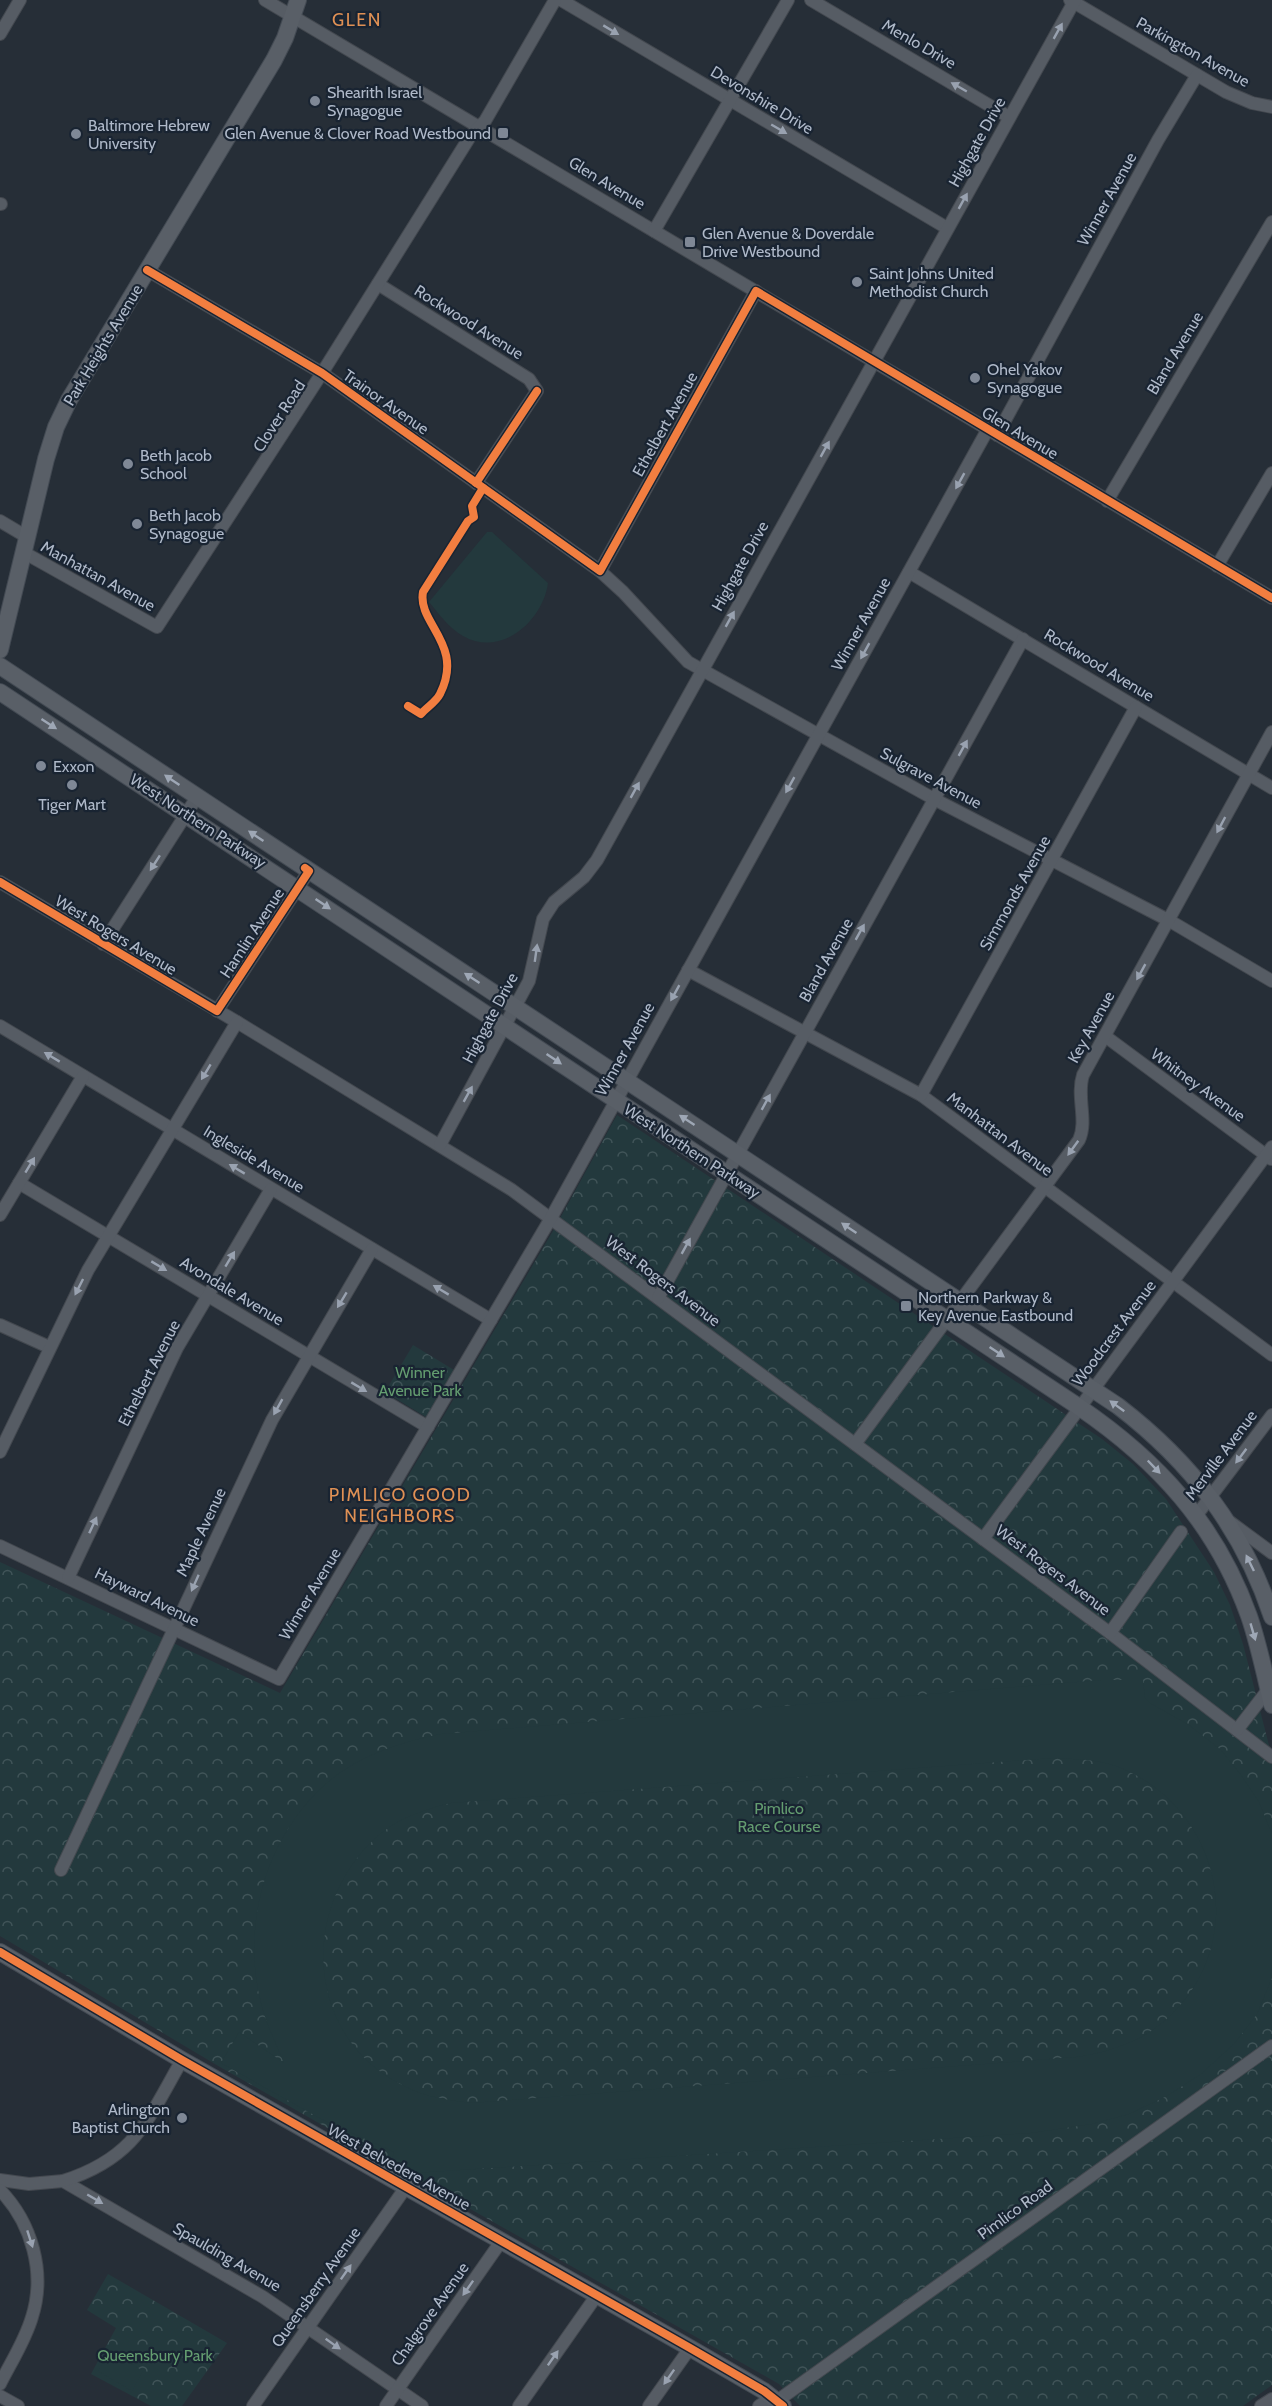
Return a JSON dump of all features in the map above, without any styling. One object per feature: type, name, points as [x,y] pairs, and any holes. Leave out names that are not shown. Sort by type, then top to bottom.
[{"type":"main road","name":"Park Heights Avenue","points":[[0,650],[56,427],[69,400],[274,60],[298,0]]},
{"type":"main road","name":"West Northern Parkway","points":[[0,666],[1092,1389],[1140,1424],[1175,1454],[1226,1519],[1260,1584],[1272,1617]]},
{"type":"main road","name":"West Northern Parkway","points":[[0,692],[1079,1407],[1142,1454],[1174,1488],[1196,1516],[1224,1561],[1249,1618],[1271,1693]]},
{"type":"main road","name":"West Belvedere Avenue","points":[[0,1952],[182,2060],[690,2348],[773,2402]]},
{"type":"street","points":[[0,34],[20,0]]},
{"type":"street","name":"Glen Avenue","points":[[265,0],[1272,598]]},
{"type":"street","name":"Clover Road","points":[[157,627],[322,373],[471,135],[485,121],[555,0]]},
{"type":"street","name":"Devonshire Drive","points":[[561,0],[947,228]]},
{"type":"street","points":[[654,231],[788,0]]},
{"type":"street","name":"Menlo Drive","points":[[811,0],[1010,117]]},
{"type":"street","name":"Highgate Drive","points":[[440,1145],[516,1007],[533,969],[543,918],[554,902],[584,878],[597,860],[1073,1]]},
{"type":"street","name":"Parkington Avenue","points":[[1073,1],[1240,99],[1272,107]]},
{"type":"street","name":"Winner Avenue","points":[[279,1678],[551,1218],[909,572],[993,432],[1197,75]]},
{"type":"street","name":"Bland Avenue","points":[[1107,501],[1272,222]]},
{"type":"street","name":"Trainor Avenue","points":[[147,270],[322,373],[600,571]]},
{"type":"street","name":"Rockwood Avenue","points":[[378,284],[530,379],[537,391],[476,483]]},
{"type":"street","name":"Ethelbert Avenue","points":[[600,571],[756,291]]},
{"type":"street","points":[[1217,566],[1272,473]]},
{"type":"street","name":"Manhattan Avenue","points":[[0,521],[25,545],[157,627]]},
{"type":"street","name":"Sulgrave Avenue","points":[[600,571],[623,592],[677,653],[688,662],[934,799],[1170,921],[1272,981]]},
{"type":"street","name":"Rockwood Avenue","points":[[909,572],[1272,788]]},
{"type":"street","name":"Bland Avenue","points":[[658,1298],[1023,639]]},
{"type":"street","name":"Simmonds Avenue","points":[[921,1095],[1136,707]]},
{"type":"street","name":"Key Avenue","points":[[855,1444],[948,1320],[1081,1135],[1081,1082],[1272,732]]},
{"type":"street","points":[[103,944],[197,797]]},
{"type":"street","name":"Hamlin Avenue","points":[[217,1011],[309,871]]},
{"type":"street","name":"West Rogers Avenue","points":[[0,882],[489,1174],[1110,1633],[1272,1757]]},
{"type":"street","name":"Manhattan Avenue","points":[[688,970],[921,1095],[1272,1355]]},
{"type":"street","points":[[0,1452],[77,1290],[237,1022]]},
{"type":"street","name":"Ingleside Avenue","points":[[0,1026],[491,1320]]},
{"type":"street","name":"Whitney Avenue","points":[[1105,1036],[1270,1154]]},
{"type":"street","points":[[0,1215],[83,1076]]},
{"type":"street","name":"Woodcrest Avenue","points":[[983,1539],[1092,1389],[1270,1154]]},
{"type":"street","name":"Avondale Avenue","points":[[19,1183],[428,1427]]},
{"type":"street","name":"Ethelbert Avenue","points":[[68,1578],[177,1348],[271,1189]]},
{"type":"street","name":"Maple Avenue","points":[[61,1870],[272,1420],[372,1249]]},
{"type":"street","points":[[0,1324],[49,1347]]},
{"type":"street","name":"Merville Avenue","points":[[1196,1516],[1272,1415]]},
{"type":"street","points":[[1226,1519],[1272,1553]]},
{"type":"street","points":[[1110,1633],[1181,1532]]},
{"type":"street","name":"Hayward Avenue","points":[[0,1546],[279,1678]]},
{"type":"street","points":[[1237,1730],[1271,1693]]},
{"type":"street","name":"Pimlico Road","points":[[773,2402],[1272,2046]]},
{"type":"street","points":[[0,2180],[29,2184],[63,2181],[103,2164],[130,2143],[150,2118],[182,2060]]},
{"type":"street","name":"Spaulding Avenue","points":[[63,2181],[263,2297],[422,2406]]},
{"type":"street","name":"Queensberry Avenue","points":[[253,2406],[406,2187]]},
{"type":"street","points":[[0,2190],[15,2208],[31,2239],[38,2279],[32,2317],[24,2338],[0,2384]]},
{"type":"street","name":"Chalgrove Avenue","points":[[386,2406],[502,2240]]},
{"type":"street","points":[[519,2406],[597,2295]]},
{"type":"street","points":[[649,2406],[690,2348]]},
{"type":"street","points":[[0,2396],[18,2406]]},
{"type":"street","points":[[1262,2406],[1272,2399]]},
{"type":"green space","points":[[487,532],[492,532],[548,583],[538,610],[518,632],[505,639],[477,642],[458,633],[429,602]]},
{"type":"green space","name":"Pimlico Race Course","points":[[617,1115],[1102,1439],[1133,1464],[1166,1499],[1214,1572],[1230,1605],[1243,1644],[1272,1757],[1272,2385],[1243,2406],[800,2406],[779,2384],[220,2067],[0,1936],[0,1562],[280,1693],[553,1231]]},
{"type":"green space","name":"Winner Avenue Park","points":[[413,1345],[454,1370],[426,1417],[385,1392]]},
{"type":"green space","points":[[1101,1680],[1143,1680],[1145,1698],[1189,1725],[1221,1750],[1259,1802],[1272,1834],[1272,1978],[1257,2014],[1234,2044],[1201,2074],[1167,2096],[1129,2114],[1092,2124],[1031,2133],[414,2173],[392,2160],[394,2152],[321,2119],[221,2063],[239,2032],[284,2063],[261,2003],[254,1943],[257,1913],[264,1883],[274,1855],[289,1828],[306,1804],[328,1782],[354,1764],[396,1746],[441,1734]],"holes":[[[1053,1758],[1085,1760],[1116,1766],[1151,1785],[1179,1811],[1200,1842],[1212,1876],[1216,1913],[1211,1950],[1195,1984],[1160,2025],[1126,2044],[1076,2057],[471,2103],[437,2098],[412,2090],[371,2064],[346,2036],[331,2003],[324,1968],[325,1931],[335,1896],[354,1863],[380,1834],[405,1818],[423,1811],[451,1803]]]},
{"type":"green space","name":"Queensbury Park","points":[[108,2274],[227,2343],[182,2406],[151,2406],[91,2374],[116,2328],[87,2310]]},
{"type":"green space","points":[[110,2351],[143,2371],[132,2391],[98,2371]]},
{"type":"cycle path","points":[[147,270],[322,373],[600,571],[756,291],[1272,598]]},
{"type":"cycle path","points":[[476,483],[537,391]]},
{"type":"cycle path","points":[[408,706],[421,714],[438,697],[446,677],[447,661],[444,648],[423,604],[423,592],[468,521],[474,517],[472,506],[483,488]]},
{"type":"cycle path","points":[[0,882],[217,1011],[309,871],[305,868]]},
{"type":"cycle path","points":[[0,1952],[182,2060],[690,2348],[764,2391],[783,2406]]},
{"type":"place","name":"Shearith Israel Synagogue","points":[[315,101]]},
{"type":"place","name":"Glen Avenue & Clover Road Westbound","points":[[503,133]]},
{"type":"place","name":"Baltimore Hebrew University","points":[[76,134]]},
{"type":"place","name":"Glen Avenue & Doverdale Drive Westbound","points":[[690,242]]},
{"type":"place","name":"Saint Johns United Methodist Church","points":[[857,282]]},
{"type":"place","name":"Ohel Yakov Synagogue","points":[[975,378]]},
{"type":"place","name":"Beth Jacob School","points":[[128,464]]},
{"type":"place","name":"Beth Jacob Synagogue","points":[[137,524]]},
{"type":"place","name":"Exxon","points":[[41,766]]},
{"type":"place","name":"Tiger Mart","points":[[72,785]]},
{"type":"place","name":"Northern Parkway & Key Avenue Eastbound","points":[[906,1306]]},
{"type":"place","name":"Arlington Baptist Church","points":[[182,2118]]},
{"type":"district","name":"GLEN","points":[[357,20]]},
{"type":"district","name":"PIMLICO GOOD NEIGHBORS","points":[[400,1505]]}]
